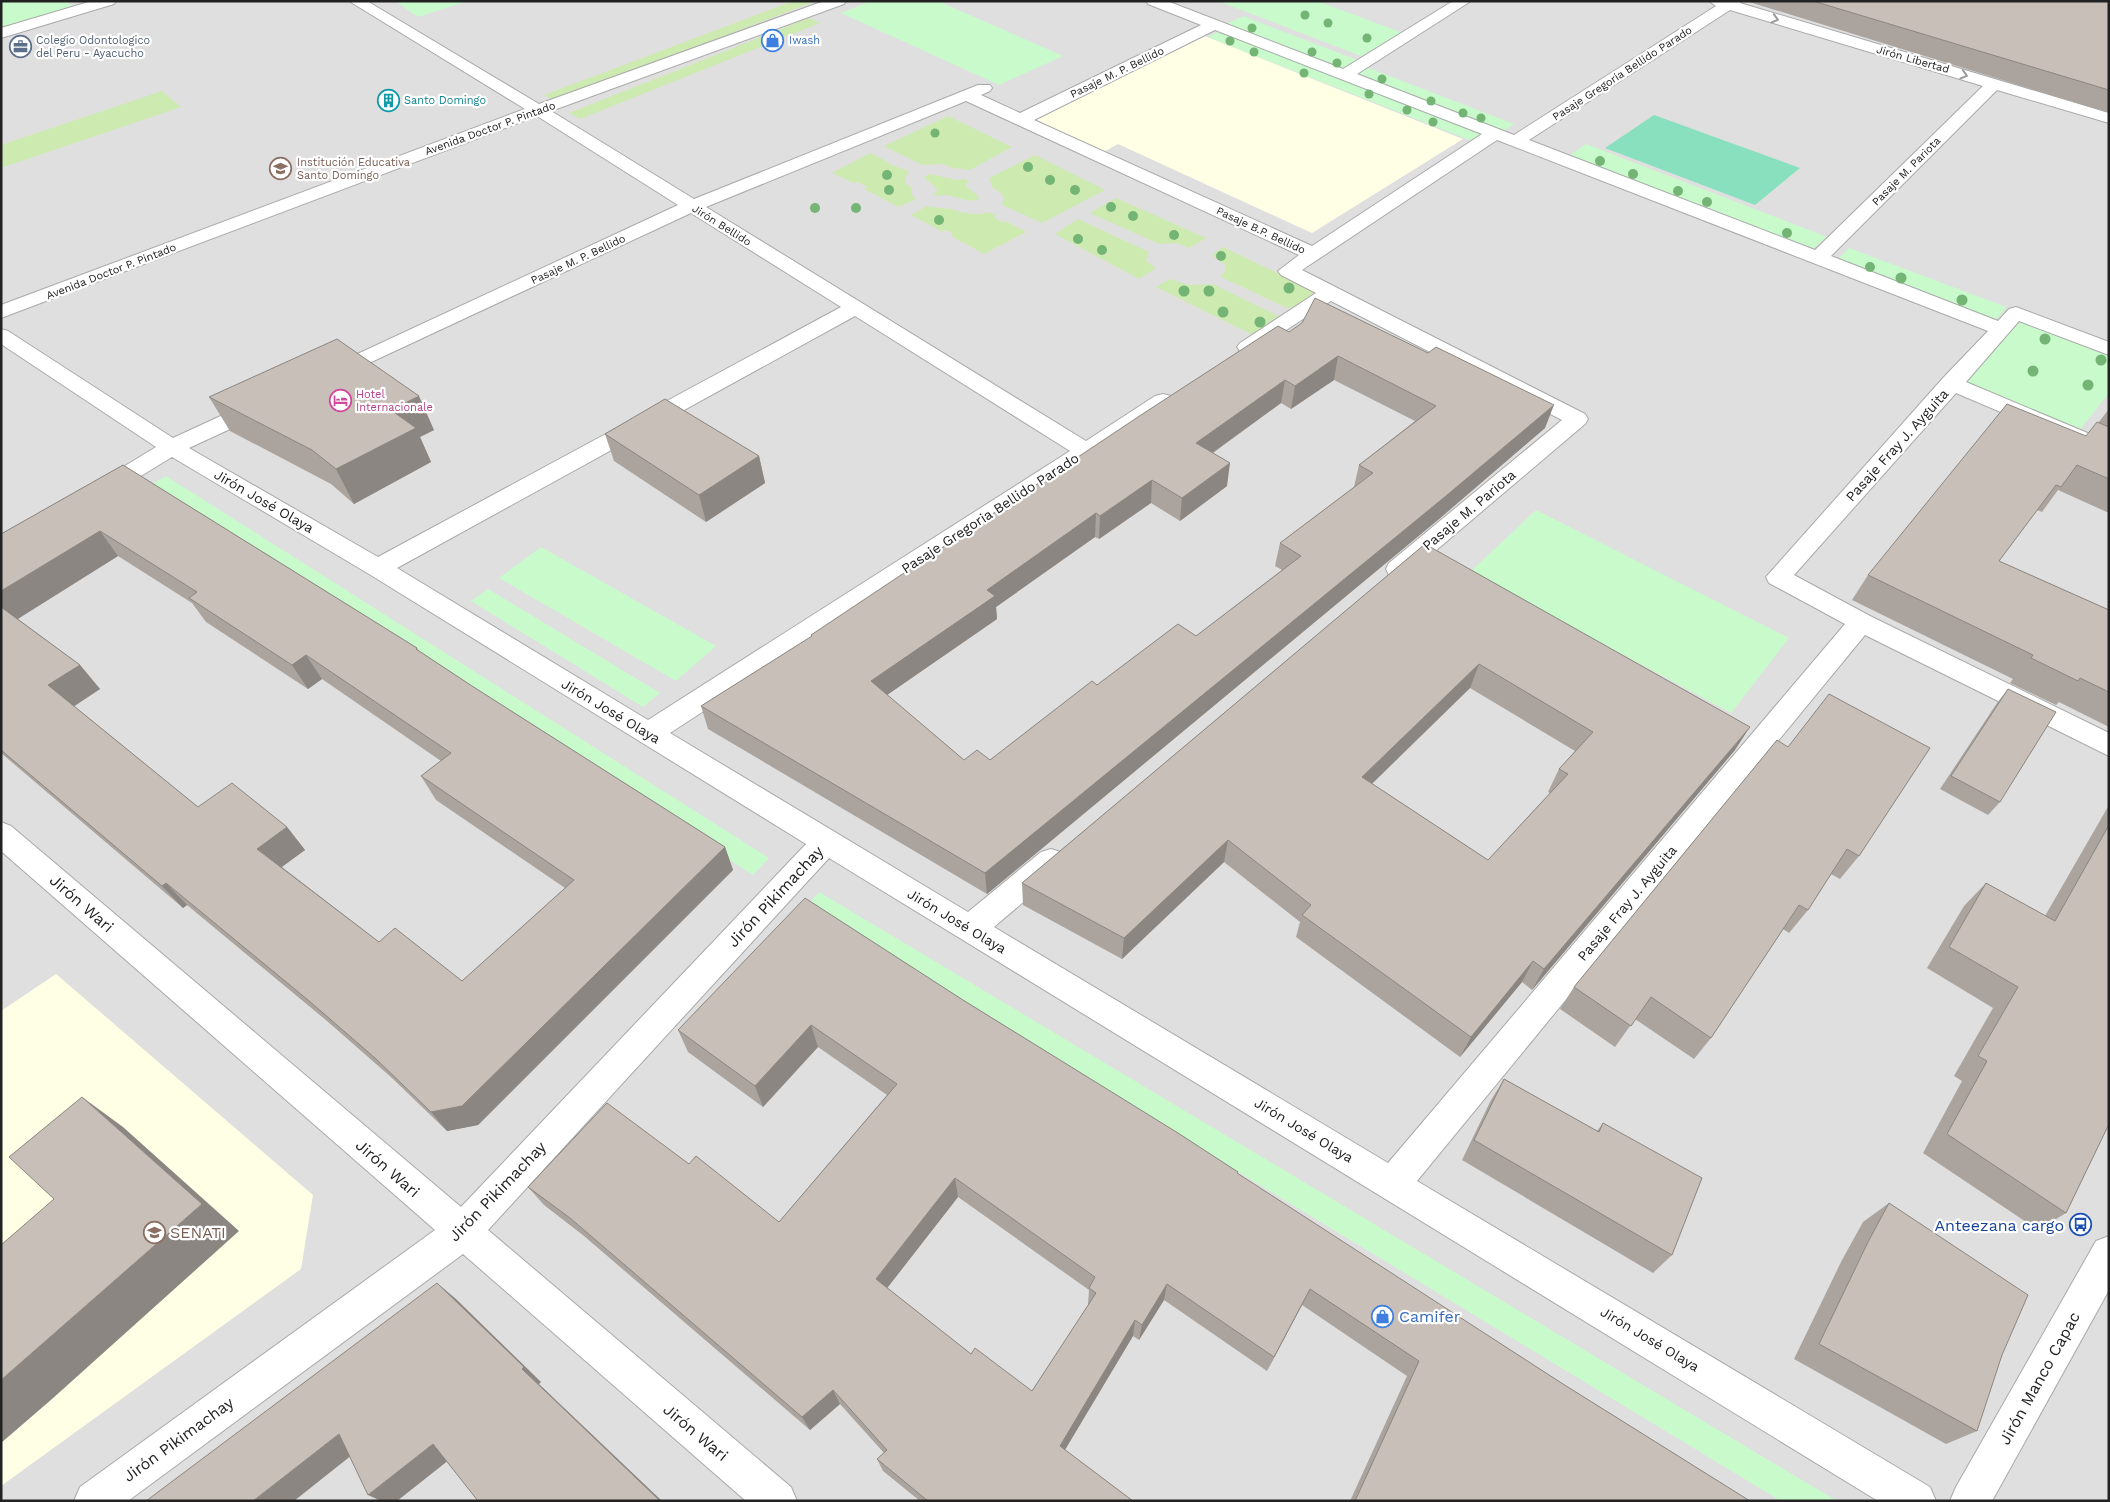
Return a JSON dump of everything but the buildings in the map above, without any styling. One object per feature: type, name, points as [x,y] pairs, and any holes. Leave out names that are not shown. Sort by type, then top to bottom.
[{"type":"street","points":[[1,33],[109,1]]},
{"type":"street","name":"Jirón Bellido","points":[[356,1],[538,110],[1086,451]]},
{"type":"street","name":"Avenida Doctor P. Pintado","points":[[1,312],[538,110],[839,1]]},
{"type":"street","points":[[1153,1],[2001,329]]},
{"type":"street","points":[[1345,75],[1464,1]]},
{"type":"street","name":"Jirón Libertad","points":[[1726,2],[2109,118]]},
{"type":"street","name":"Pasaje Gregoria Bellido Parado","points":[[1516,141],[1726,2]]},
{"type":"street","name":"Pasaje M. P. Bellido","points":[[1020,120],[1213,25]]},
{"type":"street","name":"Pasaje M. Pariota","points":[[1817,259],[1995,84]]},
{"type":"street","name":"Pasaje M. P. Bellido","points":[[316,381],[692,206],[990,85]]},
{"type":"street","name":"Pasaje B.P. Bellido","points":[[966,95],[1313,254]]},
{"type":"street","points":[[1313,254],[1496,133]]},
{"type":"street","name":"Pasaje B.P. Bellido","points":[[1313,254],[1288,271],[1577,418]]},
{"type":"street","points":[[1226,361],[1332,292]]},
{"type":"street","points":[[378,568],[855,308]]},
{"type":"street","name":"Pasaje Fray J. Ayguita","points":[[1393,1183],[1861,622],[1778,577],[2016,312],[2109,349]]},
{"type":"street","name":"Jirón José Olaya","points":[[1,335],[172,447],[378,568],[826,842],[1393,1183],[1916,1501]]},
{"type":"street","points":[[1952,383],[2109,451]]},
{"type":"street","name":"Pasaje Gregoria Bellido Parado","points":[[648,734],[1184,388]]},
{"type":"street","points":[[83,502],[172,447],[280,398]]},
{"type":"street","name":"Pasaje M. Pariota","points":[[1378,586],[1577,418]]},
{"type":"street","points":[[1861,622],[2109,745]]},
{"type":"street","name":"Jirón Wari","points":[[1,834],[777,1501]]},
{"type":"street","name":"Jirón Pikimachay","points":[[94,1501],[462,1232],[826,842]]},
{"type":"street","points":[[970,929],[1068,846]]},
{"type":"street","name":"Jirón Manco Capac","points":[[1970,1501],[2109,1254]]},
{"type":"shaded area","points":[[1,1],[2109,1],[2109,1501],[1,1501]]},
{"type":"shaded area","points":[[1205,36],[1463,139],[1312,233],[1118,144],[1100,154],[1031,121]]},
{"type":"shaded area","name":"SENATI","points":[[56,974],[313,1195],[301,1269],[1,1486],[1,1011]]},
{"type":"green space","points":[[1,1],[66,1],[75,8],[1,29]]},
{"type":"green space","points":[[395,1],[468,1],[418,17]]},
{"type":"green space","points":[[793,1],[816,1],[554,101],[544,95]]},
{"type":"green space","points":[[871,1],[938,1],[1063,56],[999,85],[841,13]]},
{"type":"green space","points":[[1218,1],[1317,1],[1403,33],[1361,56]]},
{"type":"green space","points":[[1243,16],[1360,61],[1342,71],[1225,25]]},
{"type":"green space","points":[[809,18],[820,23],[580,119],[569,113]]},
{"type":"green space","points":[[1219,31],[1482,134],[1472,141],[1208,37]]},
{"type":"green space","points":[[1366,67],[1514,124],[1502,132],[1354,74]]},
{"type":"green space","points":[[162,91],[181,107],[1,168],[1,145]]},
{"type":"green space","points":[[1654,115],[1800,168],[1755,205],[1605,148]]},
{"type":"green space","points":[[948,116],[1012,147],[970,170],[953,168],[943,164],[922,165],[884,146]]},
{"type":"green space","points":[[1586,144],[1827,237],[1808,253],[1566,158]]},
{"type":"green space","points":[[870,153],[889,164],[909,171],[905,178],[906,184],[911,187],[912,195],[916,199],[899,207],[864,189],[867,187],[832,173]]},
{"type":"green space","points":[[1035,155],[1105,190],[1042,223],[1002,205],[1004,199],[1001,193],[993,188],[989,178]]},
{"type":"green space","points":[[930,174],[957,180],[966,179],[968,182],[965,185],[979,199],[970,201],[946,195],[937,196],[934,193],[938,190],[924,177]]},
{"type":"green space","points":[[1116,198],[1206,238],[1189,248],[1176,243],[1159,244],[1090,213]]},
{"type":"green space","points":[[927,206],[972,214],[990,212],[1003,223],[1006,221],[1026,232],[984,254],[951,236],[953,234],[946,230],[943,232],[911,215]]},
{"type":"green space","points":[[1078,219],[1149,252],[1146,261],[1156,268],[1139,279],[1055,234]]},
{"type":"green space","points":[[1223,247],[1315,291],[1303,305],[1287,308],[1221,277],[1225,271],[1225,265],[1212,255]]},
{"type":"green space","points":[[1849,248],[2006,307],[1995,321],[1837,260]]},
{"type":"green space","points":[[1170,279],[1188,285],[1213,284],[1278,316],[1253,335],[1156,287]]},
{"type":"green space","points":[[2020,319],[2109,353],[2109,393],[2079,431],[1962,382]]},
{"type":"green space","points":[[166,476],[769,858],[753,875],[149,486]]},
{"type":"green space","points":[[1536,510],[1789,638],[1731,713],[1470,572]]},
{"type":"green space","points":[[541,547],[716,646],[676,681],[499,578]]},
{"type":"green space","points":[[488,589],[660,693],[643,707],[471,601]]},
{"type":"green space","points":[[819,892],[1837,1501],[1781,1501],[804,909]]},
{"type":"place","name":"Iwash","points":[[773,40]]},
{"type":"place","name":"Colegio Odontologico del Peru - Ayacucho","points":[[20,46]]},
{"type":"place","name":"Santo Domingo","points":[[388,100]]},
{"type":"place","name":"Institución Educativa Santo Domingo","points":[[281,168]]},
{"type":"place","name":"Hotel Internacionale","points":[[340,400]]},
{"type":"place","name":"Anteezana cargo","points":[[2080,1225]]},
{"type":"place","name":"SENATI","points":[[154,1232]]},
{"type":"place","name":"Camifer","points":[[1383,1316]]}]
